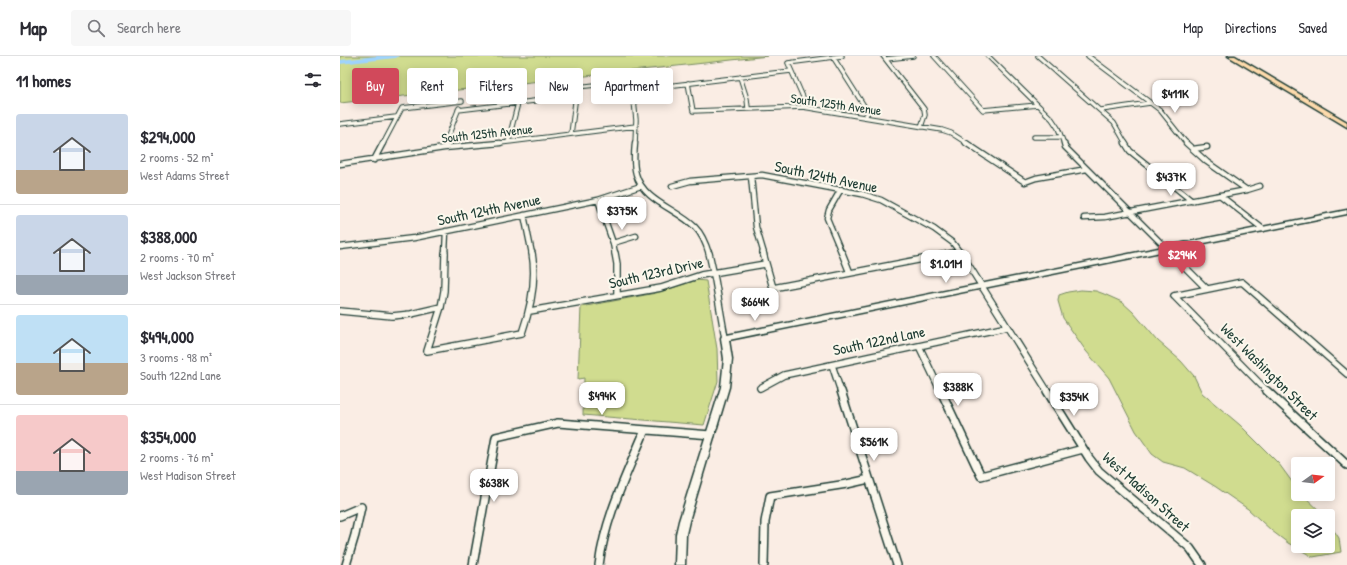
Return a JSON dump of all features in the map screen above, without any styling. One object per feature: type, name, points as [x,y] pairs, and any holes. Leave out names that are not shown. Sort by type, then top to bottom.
[{"type":"main road","points":[[1231,56],[1347,125]]},
{"type":"street","points":[[803,107],[803,97],[788,63],[842,56]]},
{"type":"street","points":[[884,58],[913,56]]},
{"type":"street","points":[[934,56],[983,110],[1038,105]]},
{"type":"street","points":[[988,56],[1052,119],[1058,128],[1065,147],[1207,289],[1242,282],[1347,374]]},
{"type":"street","points":[[1038,56],[1114,123],[1130,151],[1192,201]]},
{"type":"street","points":[[1088,56],[1150,103],[1170,120],[1184,141],[1247,190]]},
{"type":"street","points":[[834,57],[868,112],[865,117]]},
{"type":"street","points":[[884,58],[924,109],[925,115],[921,127]]},
{"type":"street","points":[[673,85],[791,71]]},
{"type":"street","points":[[740,77],[747,99],[748,108]]},
{"type":"street","name":"South 125th Avenue","points":[[688,83],[693,111],[803,107],[942,130],[951,133],[1025,182],[1036,178],[1087,169]]},
{"type":"street","points":[[374,160],[402,108],[462,101],[444,148]]},
{"type":"street","points":[[1101,110],[1150,103]]},
{"type":"street","points":[[458,110],[509,104]]},
{"type":"street","points":[[508,142],[518,104]]},
{"type":"street","points":[[571,134],[575,104]]},
{"type":"street","points":[[634,104],[636,126],[636,176],[641,186],[648,194],[685,218],[698,229],[706,242],[714,273],[728,359],[727,380],[684,521],[681,534],[680,565]]},
{"type":"street","points":[[340,124],[396,117]]},
{"type":"street","name":"South 125th Avenue","points":[[340,164],[374,160],[444,148],[508,142],[636,126]]},
{"type":"street","points":[[1034,137],[1061,137]]},
{"type":"street","points":[[1193,149],[1207,147]]},
{"type":"street","name":"South 124th Avenue","points":[[672,186],[690,181],[762,175],[841,189],[881,200],[946,236],[960,252]]},
{"type":"street","points":[[751,176],[756,227],[772,288],[960,252]]},
{"type":"street","name":"South 124th Avenue","points":[[340,247],[414,238],[524,214],[598,200],[641,186]]},
{"type":"street","points":[[1084,218],[1105,217],[1131,213],[1221,196],[1260,186]]},
{"type":"street","points":[[841,189],[829,210],[827,218],[850,273]]},
{"type":"street","points":[[1221,196],[1263,229]]},
{"type":"street","points":[[598,200],[613,243],[617,264],[617,295]]},
{"type":"street","points":[[725,338],[1347,212]]},
{"type":"street","points":[[446,231],[444,291],[441,307],[427,352],[522,333],[530,311],[535,270],[524,214]]},
{"type":"street","points":[[613,243],[636,236]]},
{"type":"street","name":"West Madison Street","points":[[960,252],[1083,449],[1099,471],[1190,548],[1202,565]]},
{"type":"street","name":"South 123rd Drive","points":[[530,311],[660,288],[701,275],[765,264]]},
{"type":"street","name":"West Washington Street","points":[[1207,289],[1174,296],[1261,386],[1347,465]]},
{"type":"street","points":[[340,311],[392,316],[441,307]]},
{"type":"street","name":"South 122nd Lane","points":[[760,388],[784,375],[1007,327]]},
{"type":"street","points":[[919,346],[981,476],[1083,449]]},
{"type":"street","points":[[832,364],[897,565]]},
{"type":"street","points":[[473,565],[496,437],[558,423],[711,435]]},
{"type":"street","points":[[599,565],[607,524],[645,430]]},
{"type":"street","points":[[764,565],[765,522],[770,496],[848,484],[869,479]]},
{"type":"street","points":[[340,516],[361,507],[356,535],[346,565]]},
{"type":"green space","points":[[340,56],[768,56],[659,68],[591,68],[591,75],[583,76],[583,68],[535,68],[535,82],[527,82],[527,68],[466,68],[466,89],[458,90],[458,68],[407,68],[407,96],[399,97],[399,68],[352,68],[352,102],[340,103]]},
{"type":"green space","points":[[697,280],[706,281],[717,349],[718,381],[704,425],[583,415],[584,378],[578,379],[581,307],[656,293]]},
{"type":"green space","points":[[1081,290],[1096,291],[1122,302],[1133,312],[1158,341],[1181,361],[1194,376],[1202,393],[1240,425],[1279,464],[1291,480],[1291,501],[1309,501],[1318,509],[1291,509],[1291,545],[1272,531],[1248,509],[1216,487],[1185,468],[1163,462],[1152,454],[1136,431],[1109,378],[1086,351],[1063,318],[1058,301],[1059,295]]},
{"type":"green space","points":[[1335,532],[1339,538],[1341,552],[1313,557],[1306,553],[1335,553]]},
{"type":"waterway","points":[[340,62],[396,56]]}]
